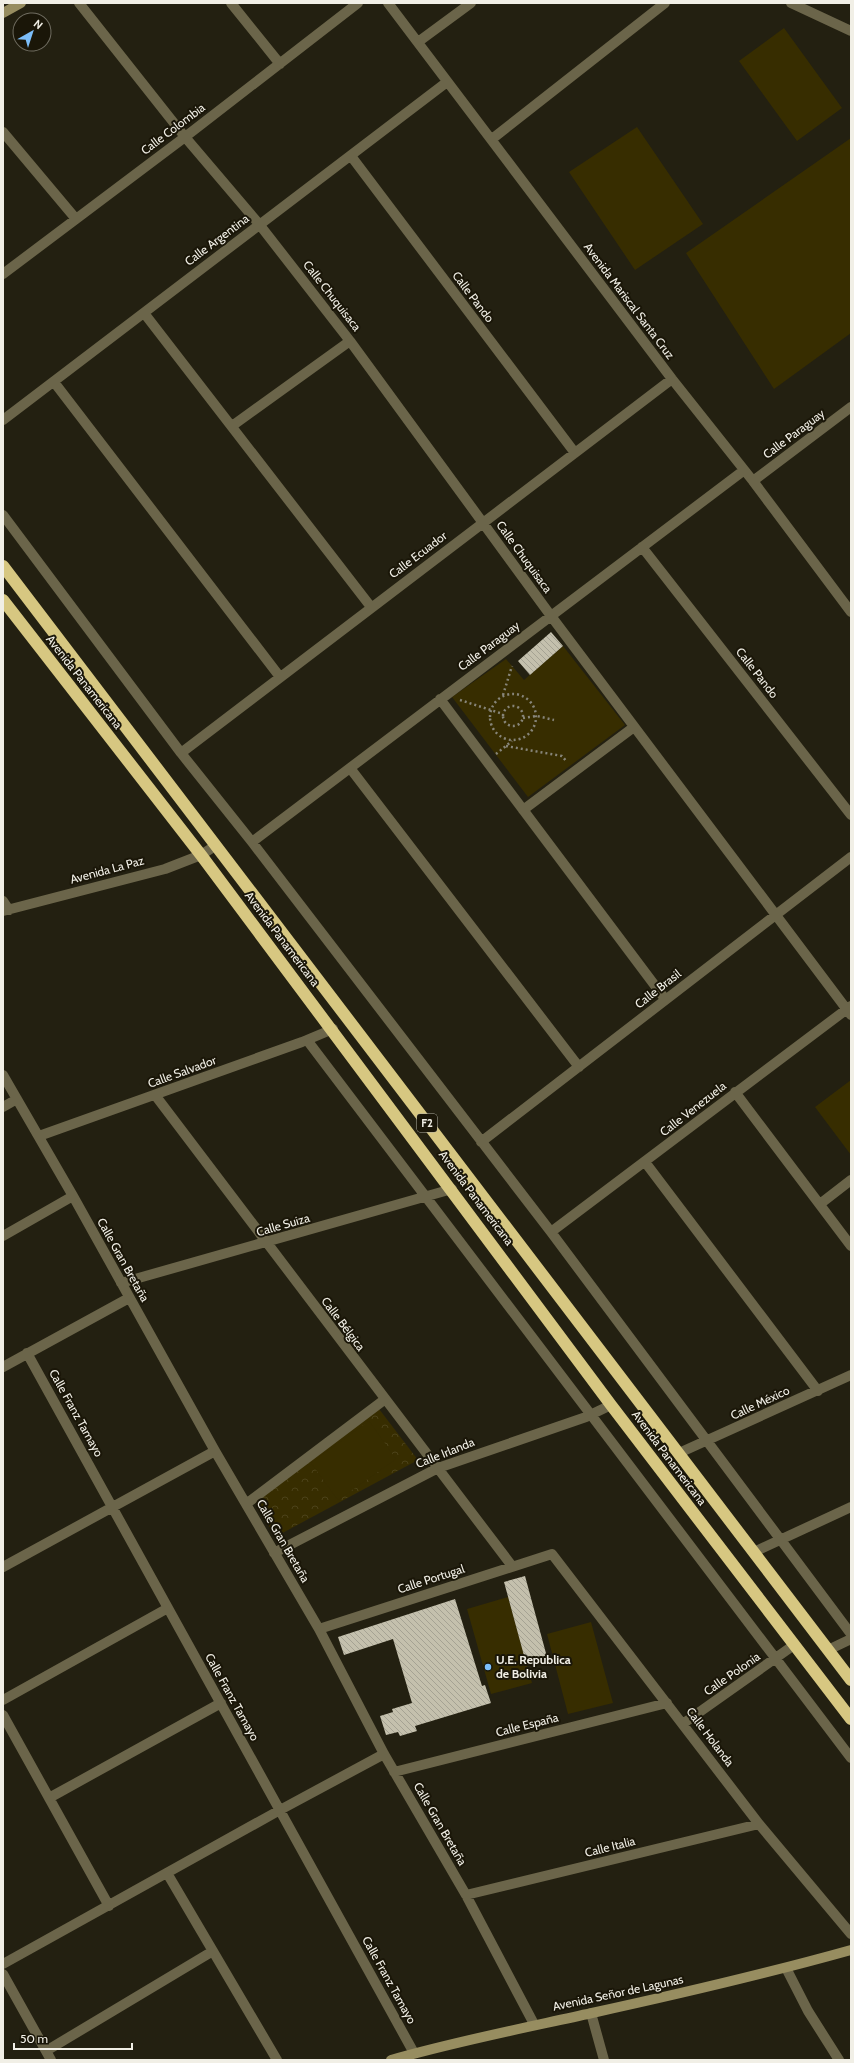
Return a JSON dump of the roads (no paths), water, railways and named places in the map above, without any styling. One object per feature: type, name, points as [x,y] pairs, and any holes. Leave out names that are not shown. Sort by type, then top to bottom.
[{"type":"highway","name":"Avenida Panamericana","points":[[3,566],[851,1680]]},
{"type":"highway","name":"Avenida Panamericana","points":[[3,600],[201,856],[333,1030],[612,1405],[851,1719]]},
{"type":"street","points":[[3,13],[21,3]]},
{"type":"street","name":"Calle Chuquisaca","points":[[79,3],[185,137],[259,224],[350,341],[551,616],[775,915],[850,1010]]},
{"type":"street","points":[[231,3],[280,64]]},
{"type":"street","name":"Calle Colombia","points":[[3,274],[185,137],[358,3]]},
{"type":"street","name":"Avenida Mariscal Santa Cruz","points":[[388,3],[672,379],[743,471],[753,481],[851,612]]},
{"type":"street","points":[[418,42],[471,3]]},
{"type":"street","points":[[492,139],[665,3]]},
{"type":"street","points":[[791,3],[851,31]]},
{"type":"street","name":"Calle Argentina","points":[[3,420],[447,82]]},
{"type":"street","points":[[3,132],[76,219]]},
{"type":"street","name":"Calle Pando","points":[[351,156],[575,453]]},
{"type":"street","points":[[144,312],[371,607]]},
{"type":"street","points":[[232,426],[350,341]]},
{"type":"street","name":"Calle Ecuador","points":[[181,753],[672,379]]},
{"type":"street","points":[[54,382],[280,677]]},
{"type":"street","name":"Calle Paraguay","points":[[753,481],[850,409]]},
{"type":"street","name":"Calle Paraguay","points":[[252,842],[743,471]]},
{"type":"street","points":[[3,515],[181,753],[252,842],[551,1232],[851,1634]]},
{"type":"street","name":"Calle Pando","points":[[642,548],[851,815]]},
{"type":"street","points":[[440,699],[665,999]]},
{"type":"street","points":[[524,810],[634,727]]},
{"type":"street","points":[[350,768],[579,1067]]},
{"type":"street","name":"Avenida La Paz","points":[[6,911],[165,869],[201,856],[215,846]]},
{"type":"street","name":"Calle Brasil","points":[[481,1142],[851,857]]},
{"type":"street","points":[[3,901],[6,911]]},
{"type":"street","name":"Calle Venezuela","points":[[551,1232],[645,1162],[735,1092],[850,1010]]},
{"type":"street","name":"Calle Salvador","points":[[39,1136],[333,1030]]},
{"type":"street","points":[[307,1040],[851,1758]]},
{"type":"street","name":"Calle Gran Bretaña","points":[[3,1075],[73,1196],[215,1451],[319,1629],[384,1754],[466,1895],[534,2024]]},
{"type":"street","points":[[735,1092],[851,1246]]},
{"type":"street","name":"Calle Bélgica","points":[[155,1095],[265,1243],[512,1566]]},
{"type":"street","points":[[3,1107],[17,1099]]},
{"type":"street","points":[[645,1162],[818,1391]]},
{"type":"street","points":[[820,1204],[851,1180]]},
{"type":"street","name":"Calle Suiza","points":[[121,1283],[452,1189]]},
{"type":"street","points":[[3,1236],[73,1196]]},
{"type":"street","points":[[3,1366],[129,1298]]},
{"type":"street","name":"Calle Franz Tamayo","points":[[27,1353],[414,2053]]},
{"type":"street","name":"Calle México","points":[[679,1453],[707,1442],[851,1375]]},
{"type":"street","points":[[246,1504],[384,1400]]},
{"type":"street","name":"Calle Irlanda","points":[[274,1553],[438,1468],[591,1415],[612,1405]]},
{"type":"street","points":[[3,1567],[215,1451]]},
{"type":"street","points":[[754,1552],[851,1507]]},
{"type":"street","name":"Calle Portugal","points":[[319,1629],[552,1554]]},
{"type":"street","name":"Calle Holanda","points":[[552,1554],[684,1723],[759,1824],[851,1934]]},
{"type":"street","points":[[3,1700],[168,1608]]},
{"type":"street","points":[[828,1650],[851,1639]]},
{"type":"street","name":"Calle Polonia","points":[[684,1723],[794,1645]]},
{"type":"street","points":[[49,1798],[221,1703]]},
{"type":"street","name":"Calle España","points":[[394,1772],[667,1703]]},
{"type":"street","points":[[3,1715],[109,1906]]},
{"type":"street","points":[[3,1964],[384,1754]]},
{"type":"street","name":"Calle Italia","points":[[466,1895],[759,1824]]},
{"type":"street","points":[[167,1873],[277,2060]]},
{"type":"street","name":"Avenida Señor de Lagunas","points":[[391,2060],[534,2024],[591,2013],[786,1968],[851,1950]]},
{"type":"street","points":[[46,2051],[213,1951]]},
{"type":"street","points":[[786,1968],[808,2010],[839,2060]]},
{"type":"street","points":[[3,1974],[51,2060]]},
{"type":"street","points":[[591,2013],[604,2060]]},
{"type":"place","name":"U.E. Republica de Bolivia","points":[[488,1667]]}]
